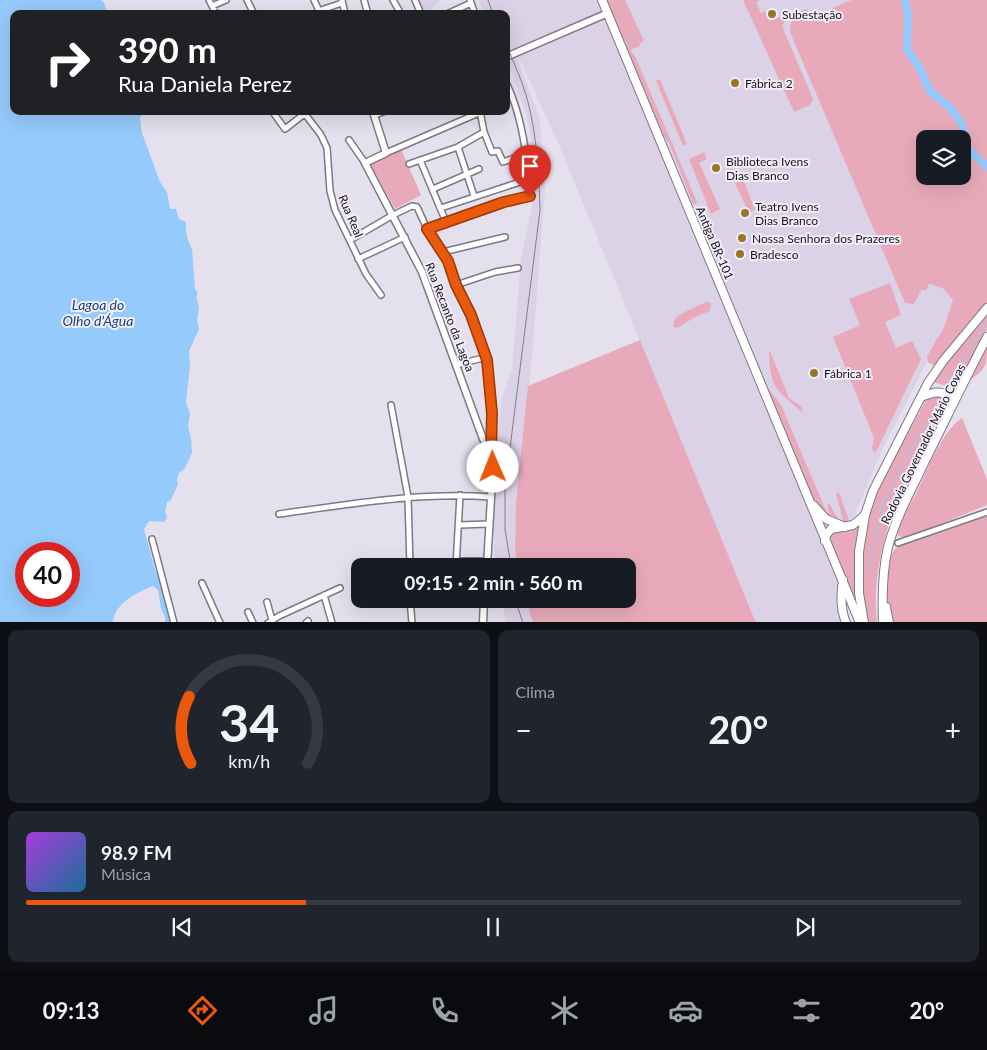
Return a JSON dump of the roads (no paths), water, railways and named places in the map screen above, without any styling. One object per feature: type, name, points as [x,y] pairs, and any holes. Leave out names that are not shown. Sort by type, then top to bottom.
[{"type":"main road","name":"Antiga BR-101","points":[[602,0],[759,377],[806,495]]},
{"type":"main road","name":"Rodovia Governador Mário Covas","points":[[862,622],[859,569],[865,515],[879,479],[921,397],[943,361],[987,308]]},
{"type":"main road","name":"Rodovia Governador Mário Covas","points":[[882,622],[882,588],[888,549],[896,523],[950,409],[987,337]]},
{"type":"main road","points":[[921,397],[941,392],[950,397],[952,405],[950,409]]},
{"type":"main road","points":[[806,495],[822,516],[845,527]]},
{"type":"main road","points":[[806,495],[862,622]]},
{"type":"main road","points":[[825,540],[830,530],[855,524],[865,515]]},
{"type":"main road","points":[[843,580],[841,600],[846,622]]},
{"type":"main road","points":[[882,588],[889,622]]},
{"type":"street","points":[[209,0],[214,10]]},
{"type":"street","points":[[212,6],[226,0]]},
{"type":"street","points":[[323,10],[342,1]]},
{"type":"street","points":[[455,10],[470,2]]},
{"type":"street","points":[[510,55],[608,13]]},
{"type":"street","points":[[427,229],[530,196],[526,154],[518,113],[510,92]]},
{"type":"street","points":[[275,115],[284,128],[304,115]]},
{"type":"street","name":"Rua Real","points":[[308,115],[325,144],[332,200],[358,259],[381,295]]},
{"type":"street","points":[[375,115],[386,153]]},
{"type":"street","points":[[366,163],[472,115]]},
{"type":"street","points":[[482,115],[484,132],[492,152],[498,151],[503,162],[526,154]]},
{"type":"street","points":[[409,164],[458,147],[484,132]]},
{"type":"street","name":"Rua Recanto da Lagoa","points":[[349,140],[366,163],[422,272],[491,454],[493,467],[487,558]]},
{"type":"street","points":[[458,147],[474,196]]},
{"type":"street","points":[[420,160],[446,222]]},
{"type":"street","points":[[433,189],[479,169]]},
{"type":"street","points":[[441,208],[529,179]]},
{"type":"street","points":[[350,240],[393,215],[416,206],[427,229],[448,261],[456,285],[471,315],[488,365],[492,413],[491,454]]},
{"type":"street","points":[[443,252],[505,236]]},
{"type":"street","points":[[358,259],[405,237]]},
{"type":"street","points":[[456,285],[495,272],[518,268]]},
{"type":"street","points":[[456,365],[479,360]]},
{"type":"street","points":[[391,405],[408,496],[410,558]]},
{"type":"street","points":[[475,465],[493,467]]},
{"type":"street","points":[[457,558],[460,495]]},
{"type":"street","points":[[279,514],[408,496],[460,495],[491,497]]},
{"type":"street","points":[[898,543],[987,512]]},
{"type":"street","points":[[459,525],[490,524]]},
{"type":"street","points":[[152,539],[174,622]]},
{"type":"street","points":[[202,583],[220,622]]},
{"type":"street","points":[[267,602],[270,621],[340,588]]},
{"type":"street","points":[[324,594],[332,622]]},
{"type":"street","points":[[411,608],[412,622]]},
{"type":"street","points":[[483,608],[483,622]]},
{"type":"street","points":[[248,612],[252,622]]},
{"type":"water","name":"Lagoa do Olho d'Água","points":[[0,0],[101,0],[104,3],[107,10],[10,10],[10,115],[141,115],[142,133],[160,182],[167,192],[170,209],[176,209],[179,219],[186,222],[187,236],[192,249],[195,289],[198,293],[196,296],[199,307],[197,320],[199,329],[189,351],[190,366],[186,402],[190,414],[188,427],[192,453],[185,468],[179,473],[178,484],[171,500],[167,502],[165,511],[167,518],[164,522],[149,521],[144,529],[171,622],[165,622],[158,590],[153,586],[133,595],[122,604],[113,622],[0,622]]},
{"type":"waterway","points":[[905,0],[908,15],[907,49],[919,67],[930,91],[949,107],[962,124],[967,148],[987,167]]},
{"type":"waterway","points":[[623,42],[637,36]]},
{"type":"waterway","points":[[945,390],[950,379],[987,323]]},
{"type":"waterway","points":[[872,568],[870,555],[877,538],[876,530],[880,524],[881,507],[915,440],[940,408],[943,396]]},
{"type":"tram line","points":[[488,0],[492,10]]},
{"type":"tram line","points":[[510,54],[524,88],[534,129],[540,210],[505,488],[505,529],[510,558]]},
{"type":"tram line","points":[[518,608],[523,622]]},
{"type":"place","name":"Subestação","points":[[772,14]]},
{"type":"place","name":"Fábrica 2","points":[[735,83]]},
{"type":"place","name":"Biblioteca Ivens Dias Branco","points":[[716,168]]},
{"type":"place","name":"Teatro Ivens Dias Branco","points":[[745,213]]},
{"type":"place","name":"Nossa Senhora dos Prazeres","points":[[742,238]]},
{"type":"place","name":"Bradesco","points":[[740,254]]},
{"type":"place","name":"Fábrica 1","points":[[814,373]]}]
